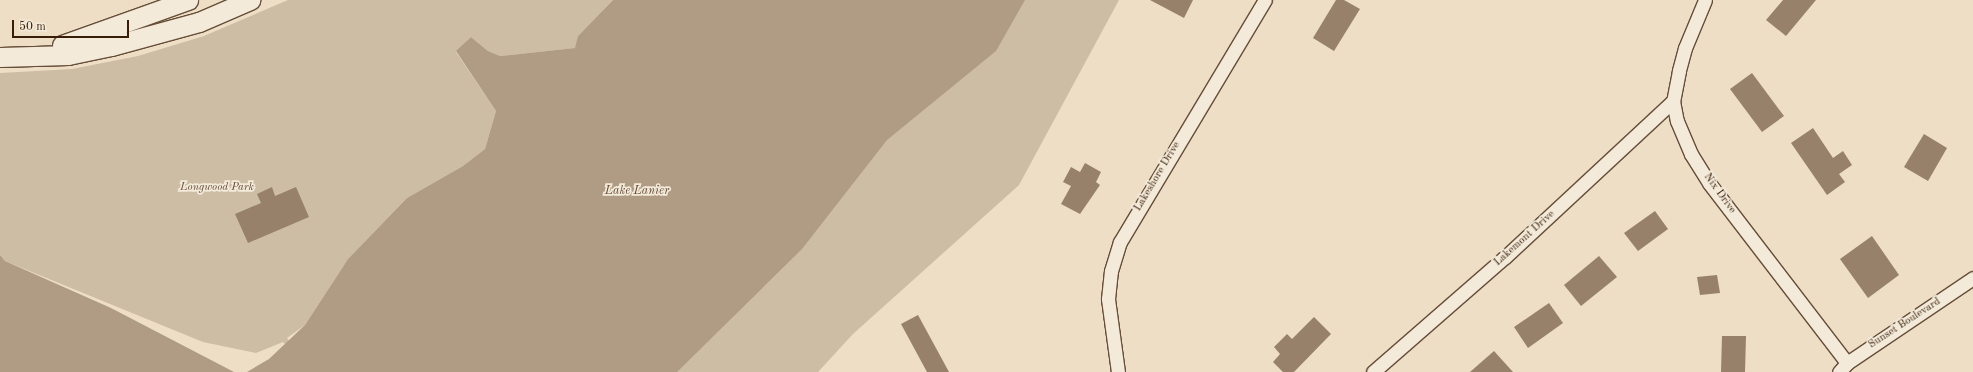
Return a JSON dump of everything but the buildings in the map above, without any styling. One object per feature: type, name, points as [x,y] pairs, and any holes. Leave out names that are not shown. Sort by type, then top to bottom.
[{"type":"street","points":[[27,57],[188,0]]},
{"type":"street","points":[[0,57],[68,55],[157,36],[250,0]]},
{"type":"street","name":"Lakeshore Drive","points":[[1118,372],[1108,299],[1111,271],[1120,242],[1142,201],[1265,0]]},
{"type":"street","name":"Nix Drive","points":[[1705,0],[1685,48],[1674,101],[1677,121],[1691,154],[1709,183],[1843,367]]},
{"type":"street","name":"Lakemont Drive","points":[[1373,372],[1505,257],[1674,101]]},
{"type":"street","name":"Sunset Boulevard","points":[[1843,367],[1973,278]]},
{"type":"green space","name":"Longwood Park","points":[[288,0],[613,0],[578,36],[576,48],[500,56],[488,51],[471,37],[456,52],[496,111],[485,149],[463,166],[407,198],[348,259],[305,325],[287,338],[315,372],[308,372],[283,342],[256,353],[203,342],[5,261],[0,255],[0,73],[72,69],[138,56],[204,36]]},
{"type":"green space","points":[[988,0],[1119,0],[1019,185],[853,334],[818,372],[657,372]]},
{"type":"water","name":"Lake Lanier","points":[[613,0],[1025,0],[996,51],[887,140],[802,249],[677,372],[247,372],[269,359],[305,325],[348,259],[407,198],[463,166],[485,149],[496,111],[456,51],[471,37],[488,51],[500,56],[575,48],[578,36]]},
{"type":"water","points":[[0,255],[5,261],[111,308],[234,372],[0,372]]}]
